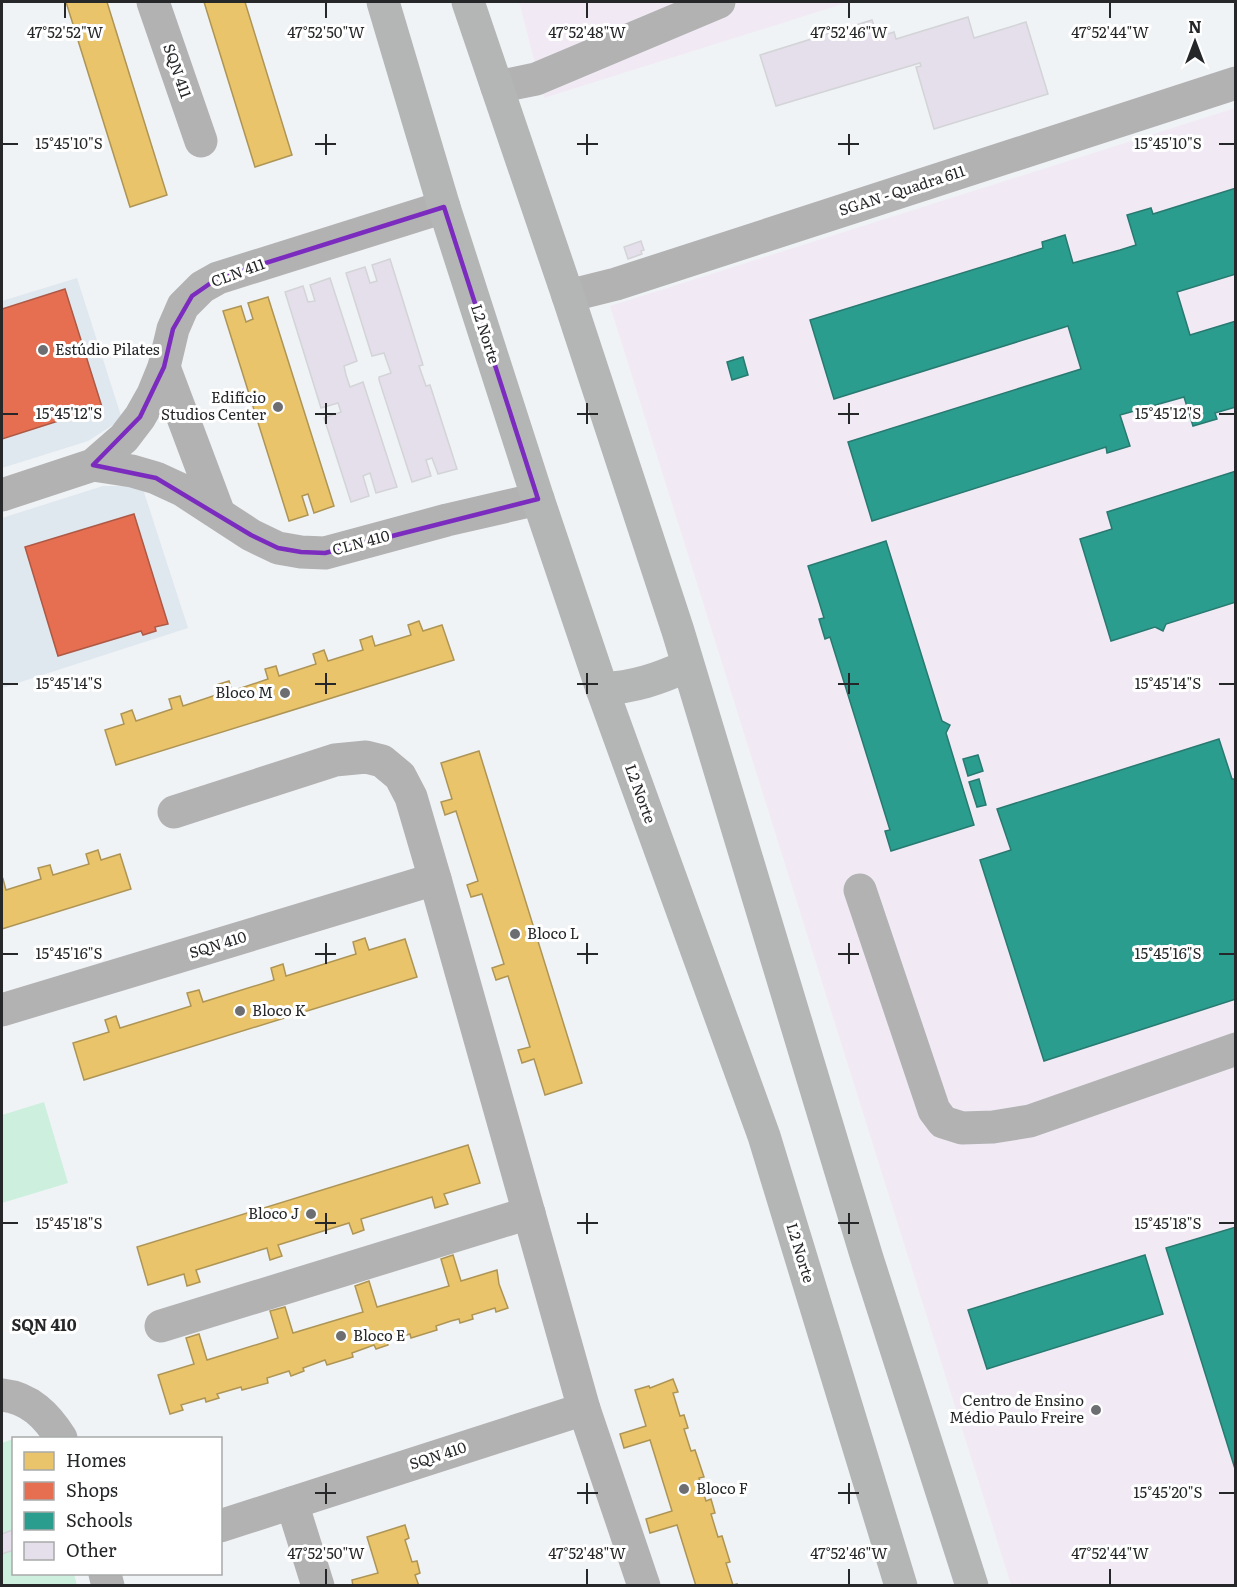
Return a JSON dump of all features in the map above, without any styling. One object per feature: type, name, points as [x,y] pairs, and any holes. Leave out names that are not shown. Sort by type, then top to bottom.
[{"type":"main road","points":[[468,2],[568,296],[687,666],[867,1258],[972,1586]]},
{"type":"main road","name":"L2 Norte","points":[[386,3],[444,207],[538,499],[602,689],[764,1136],[901,1586]]},
{"type":"main road","points":[[602,689],[622,688],[656,680],[687,666]]},
{"type":"street","name":"SQN 411","points":[[153,2],[201,141]]},
{"type":"street","points":[[497,87],[536,79],[719,2]]},
{"type":"street","name":"SGAN - Quadra 611","points":[[568,296],[616,284],[1236,83]]},
{"type":"street","name":"CLN 411","points":[[93,465],[124,438],[140,417],[164,367],[173,329],[183,306],[202,287],[218,278],[444,207]]},
{"type":"street","points":[[164,367],[218,511]]},
{"type":"street","points":[[2,495],[93,465]]},
{"type":"street","name":"CLN 410","points":[[93,465],[132,471],[156,478],[218,511],[251,535],[278,548],[301,552],[325,553],[447,520],[538,499]]},
{"type":"street","points":[[174,812],[335,760],[366,757],[382,761],[400,776],[411,797],[435,879],[585,1409],[644,1586]]},
{"type":"street","name":"SQN 410","points":[[2,1010],[435,879]]},
{"type":"street","points":[[860,890],[934,1110],[943,1122],[962,1128],[993,1127],[1030,1121],[1236,1049]]},
{"type":"street","points":[[161,1326],[528,1213]]},
{"type":"street","points":[[2,1395],[21,1399],[36,1407],[61,1437]]},
{"type":"street","name":"SQN 410","points":[[222,1525],[585,1409]]},
{"type":"street","points":[[292,1503],[318,1586]]},
{"type":"highlighted area","points":[[444,207],[538,499],[325,553],[301,552],[278,548],[251,535],[156,478],[93,465],[140,417],[164,367],[173,329],[192,296],[218,278]]},
{"type":"shaded area","points":[[519,2],[849,2],[544,98]]},
{"type":"shaded area","points":[[1235,108],[1235,1585],[1011,1585],[610,306]]},
{"type":"shaded area","points":[[77,278],[122,419],[88,441],[2,468],[2,301]]},
{"type":"shaded area","points":[[103,486],[142,486],[188,628],[2,688],[2,518]]},
{"type":"green space","points":[[44,1102],[68,1183],[2,1203],[2,1115]]},
{"type":"green space","points":[[12,1439],[12,1575],[74,1575],[77,1585],[2,1586],[2,1443]]},
{"type":"building: Homes","points":[[66,2],[107,2],[167,195],[130,207]]},
{"type":"building: Homes","points":[[204,2],[245,2],[292,155],[255,167]]},
{"type":"building: Homes","name":"Edifício Studios Center","points":[[268,297],[334,506],[314,513],[308,494],[302,496],[308,515],[289,521],[223,311],[241,306],[246,322],[253,319],[248,303]]},
{"type":"building: Homes","name":"Bloco M","points":[[419,621],[423,631],[442,625],[454,660],[116,765],[105,730],[124,724],[121,714],[132,710],[136,721],[172,709],[169,699],[180,696],[183,706],[219,694],[216,685],[229,681],[232,691],[268,679],[265,669],[276,666],[279,676],[316,664],[313,654],[324,650],[328,661],[363,650],[360,640],[372,636],[375,646],[411,635],[408,625]]},
{"type":"building: Homes","name":"Bloco L","points":[[479,751],[582,1083],[545,1095],[534,1059],[522,1063],[518,1050],[530,1047],[508,976],[496,980],[492,968],[504,964],[482,894],[471,897],[467,885],[478,881],[456,811],[445,815],[441,802],[452,799],[441,763]]},
{"type":"building: Homes","points":[[98,850],[101,860],[120,854],[131,889],[2,929],[3,879],[6,890],[41,879],[38,868],[50,865],[53,875],[89,864],[86,854]]},
{"type":"building: Homes","name":"Bloco K","points":[[365,938],[369,950],[405,939],[417,977],[84,1080],[73,1043],[109,1032],[105,1020],[116,1016],[120,1028],[191,1006],[187,993],[199,990],[203,1002],[274,980],[271,968],[283,964],[286,976],[356,954],[353,942]]},
{"type":"building: Homes","name":"Bloco J","points":[[468,1145],[480,1183],[444,1194],[448,1204],[435,1208],[432,1197],[361,1219],[364,1230],[353,1234],[349,1223],[278,1245],[282,1256],[270,1260],[267,1248],[196,1270],[200,1282],[187,1286],[184,1274],[148,1285],[137,1247]]},
{"type":"building: Homes","name":"Bloco E","points":[[453,1255],[461,1281],[497,1270],[499,1284],[508,1308],[496,1312],[495,1308],[472,1315],[473,1319],[460,1323],[459,1319],[451,1321],[436,1326],[437,1330],[411,1338],[410,1334],[387,1341],[388,1345],[376,1349],[374,1345],[352,1353],[353,1357],[327,1365],[325,1360],[303,1368],[304,1371],[291,1376],[289,1371],[267,1378],[268,1383],[217,1394],[219,1398],[206,1402],[205,1398],[181,1405],[183,1410],[170,1414],[158,1375],[194,1364],[186,1338],[199,1334],[207,1360],[278,1338],[270,1311],[285,1307],[293,1333],[363,1312],[355,1286],[369,1281],[377,1307],[449,1286],[441,1259]]},
{"type":"building: Homes","name":"Bloco F","points":[[673,1379],[678,1392],[673,1393],[680,1416],[684,1415],[688,1428],[684,1429],[691,1451],[695,1450],[704,1477],[699,1478],[706,1501],[711,1499],[715,1513],[711,1514],[718,1537],[722,1536],[730,1562],[726,1563],[733,1585],[737,1584],[737,1586],[696,1586],[677,1525],[650,1533],[646,1519],[672,1511],[650,1440],[624,1448],[620,1434],[646,1426],[635,1390],[649,1386],[650,1388]]},
{"type":"building: Homes","points":[[405,1525],[409,1538],[405,1540],[412,1562],[417,1561],[420,1573],[415,1575],[419,1586],[353,1586],[352,1580],[378,1573],[367,1537]]},
{"type":"building: Shops","points":[[65,289],[102,407],[2,439],[2,309]]},
{"type":"building: Shops","points":[[134,514],[168,624],[155,627],[156,631],[143,635],[141,631],[58,656],[25,547]]},
{"type":"building: Schools","points":[[1236,188],[1236,274],[1177,292],[1190,335],[1236,321],[1236,407],[1215,413],[1217,419],[1193,426],[1184,397],[1120,415],[1130,446],[1107,453],[1106,447],[872,521],[848,442],[1081,369],[1068,326],[834,399],[810,320],[1043,248],[1042,242],[1065,235],[1073,263],[1120,250],[1136,245],[1127,215],[1151,208],[1153,214]]},
{"type":"building: Schools","points":[[743,357],[748,375],[732,380],[727,362]]},
{"type":"building: Schools","points":[[1236,471],[1236,602],[1166,624],[1163,631],[1155,627],[1111,641],[1080,539],[1112,529],[1107,512]]},
{"type":"building: Schools","points":[[886,541],[942,721],[950,725],[946,733],[974,825],[891,851],[885,831],[890,830],[830,637],[825,639],[819,619],[824,618],[808,566]]},
{"type":"building: Schools","points":[[1219,739],[1232,779],[1236,779],[1236,999],[1044,1061],[980,860],[1011,850],[997,809]]},
{"type":"building: Schools","points":[[978,755],[983,771],[968,776],[963,759]]},
{"type":"building: Schools","points":[[979,779],[986,805],[977,807],[969,782]]},
{"type":"building: Schools","points":[[1236,1227],[1236,1472],[1166,1248]]},
{"type":"building: Schools","points":[[1145,1255],[1163,1314],[987,1369],[968,1310]]},
{"type":"building: Other","points":[[968,17],[974,38],[1026,22],[1048,94],[934,129],[916,67],[921,66],[920,63],[776,106],[760,55],[872,20],[878,37],[894,32],[896,39]]},
{"type":"building: Other","points":[[641,241],[644,250],[641,251],[642,254],[628,259],[624,247]]},
{"type":"building: Other","points":[[390,259],[423,365],[419,366],[426,386],[430,385],[457,469],[438,474],[432,458],[426,460],[431,476],[412,482],[379,380],[379,377],[391,373],[384,353],[372,356],[346,273],[365,267],[370,283],[377,281],[372,265]]},
{"type":"building: Other","points":[[330,278],[357,361],[344,366],[346,375],[350,387],[363,382],[397,487],[376,493],[370,473],[363,476],[369,496],[351,502],[324,418],[341,412],[338,403],[321,408],[285,292],[303,286],[308,302],[315,301],[310,285]]},
{"type":"building: Other","points":[[12,1530],[12,1551],[2,1554],[2,1534]]},
{"type":"place","name":"Estúdio Pilates","points":[[43,350]]},
{"type":"place","name":"Edifício Studios Center","points":[[278,407]]},
{"type":"place","name":"Bloco M","points":[[285,693]]},
{"type":"place","name":"Bloco L","points":[[515,934]]},
{"type":"place","name":"Bloco K","points":[[240,1011]]},
{"type":"place","name":"Bloco J","points":[[311,1214]]},
{"type":"place","name":"Bloco E","points":[[341,1336]]},
{"type":"place","name":"Centro de Ensino Médio Paulo Freire","points":[[1096,1410]]},
{"type":"place","name":"Bloco F","points":[[684,1489]]},
{"type":"district","name":"SQN 410","points":[[44,1325]]}]
